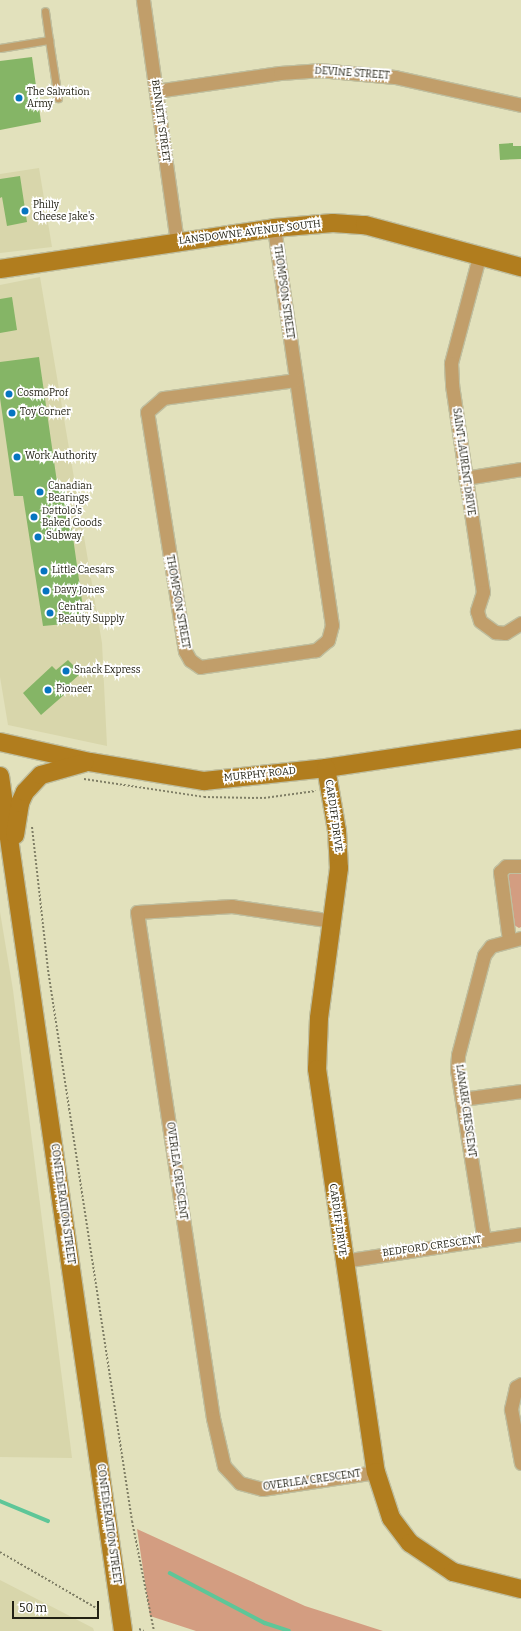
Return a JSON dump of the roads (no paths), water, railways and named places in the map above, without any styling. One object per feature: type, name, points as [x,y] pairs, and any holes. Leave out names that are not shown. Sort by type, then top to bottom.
[{"type":"street","name":"BENNETT STREET","points":[[143,0],[177,242]]},
{"type":"street","name":"DEVINE STREET","points":[[156,91],[280,73],[319,70],[395,77],[521,105]]},
{"type":"street","name":"LANSDOWNE AVENUE SOUTH","points":[[0,269],[274,228],[333,223],[364,225],[521,267]]},
{"type":"street","name":"THOMPSON STREET","points":[[274,228],[332,625],[328,640],[316,650],[200,667],[190,660],[185,651],[147,412],[163,398],[296,380]]},
{"type":"street","name":"SAINT LAURENT DRIVE","points":[[479,257],[451,363],[452,385],[483,592],[477,611],[480,621],[495,632],[505,633],[521,623]]},
{"type":"street","points":[[465,478],[521,469]]},
{"type":"street","name":"MURPHY ROAD","points":[[0,742],[90,762],[204,782],[326,768],[521,739]]},
{"type":"street","points":[[13,863],[17,816],[25,792],[40,775],[90,762]]},
{"type":"street","name":"CARDIFF DRIVE","points":[[326,768],[339,863],[316,1056],[318,1088],[376,1472],[391,1518],[410,1544],[453,1572],[521,1585]]},
{"type":"street","name":"CONFEDERATION STREET","points":[[0,776],[131,1630]]},
{"type":"street","points":[[515,939],[500,872],[506,866],[521,866]]},
{"type":"street","name":"OVERLEA CRESCENT","points":[[333,921],[232,906],[137,912],[212,1418],[224,1466],[240,1483],[262,1489],[376,1472]]},
{"type":"street","name":"LANARK CRESCENT","points":[[484,1240],[457,1070],[458,1056],[479,968],[491,946],[515,939]]},
{"type":"street","points":[[462,1099],[521,1091]]},
{"type":"street","name":"BEDFORD CRESCENT","points":[[343,1261],[521,1234]]},
{"type":"street","points":[[521,1384],[516,1387],[511,1409],[521,1463]]},
{"type":"lane","points":[[45,12],[58,98]]},
{"type":"lane","points":[[0,48],[49,40]]},
{"type":"waterway","points":[[0,1501],[48,1521]]},
{"type":"waterway","points":[[170,1573],[265,1623],[289,1631]]},
{"type":"place","name":"The Salvation Army","points":[[19,98]]},
{"type":"place","name":"Philly Cheese Jake's","points":[[25,211]]},
{"type":"place","name":"CosmoProf","points":[[9,394]]},
{"type":"place","name":"Toy Corner","points":[[12,413]]},
{"type":"place","name":"Work Authority","points":[[17,457]]},
{"type":"place","name":"Canadian Bearings","points":[[40,492]]},
{"type":"place","name":"Dattolo's Baked Goods","points":[[34,517]]},
{"type":"place","name":"Subway","points":[[38,537]]},
{"type":"place","name":"Little Caesars","points":[[44,571]]},
{"type":"place","name":"Davy Jones","points":[[46,591]]},
{"type":"place","name":"Central Beauty Supply","points":[[50,613]]},
{"type":"place","name":"Snack Express","points":[[66,671]]},
{"type":"place","name":"Pioneer","points":[[48,690]]}]
